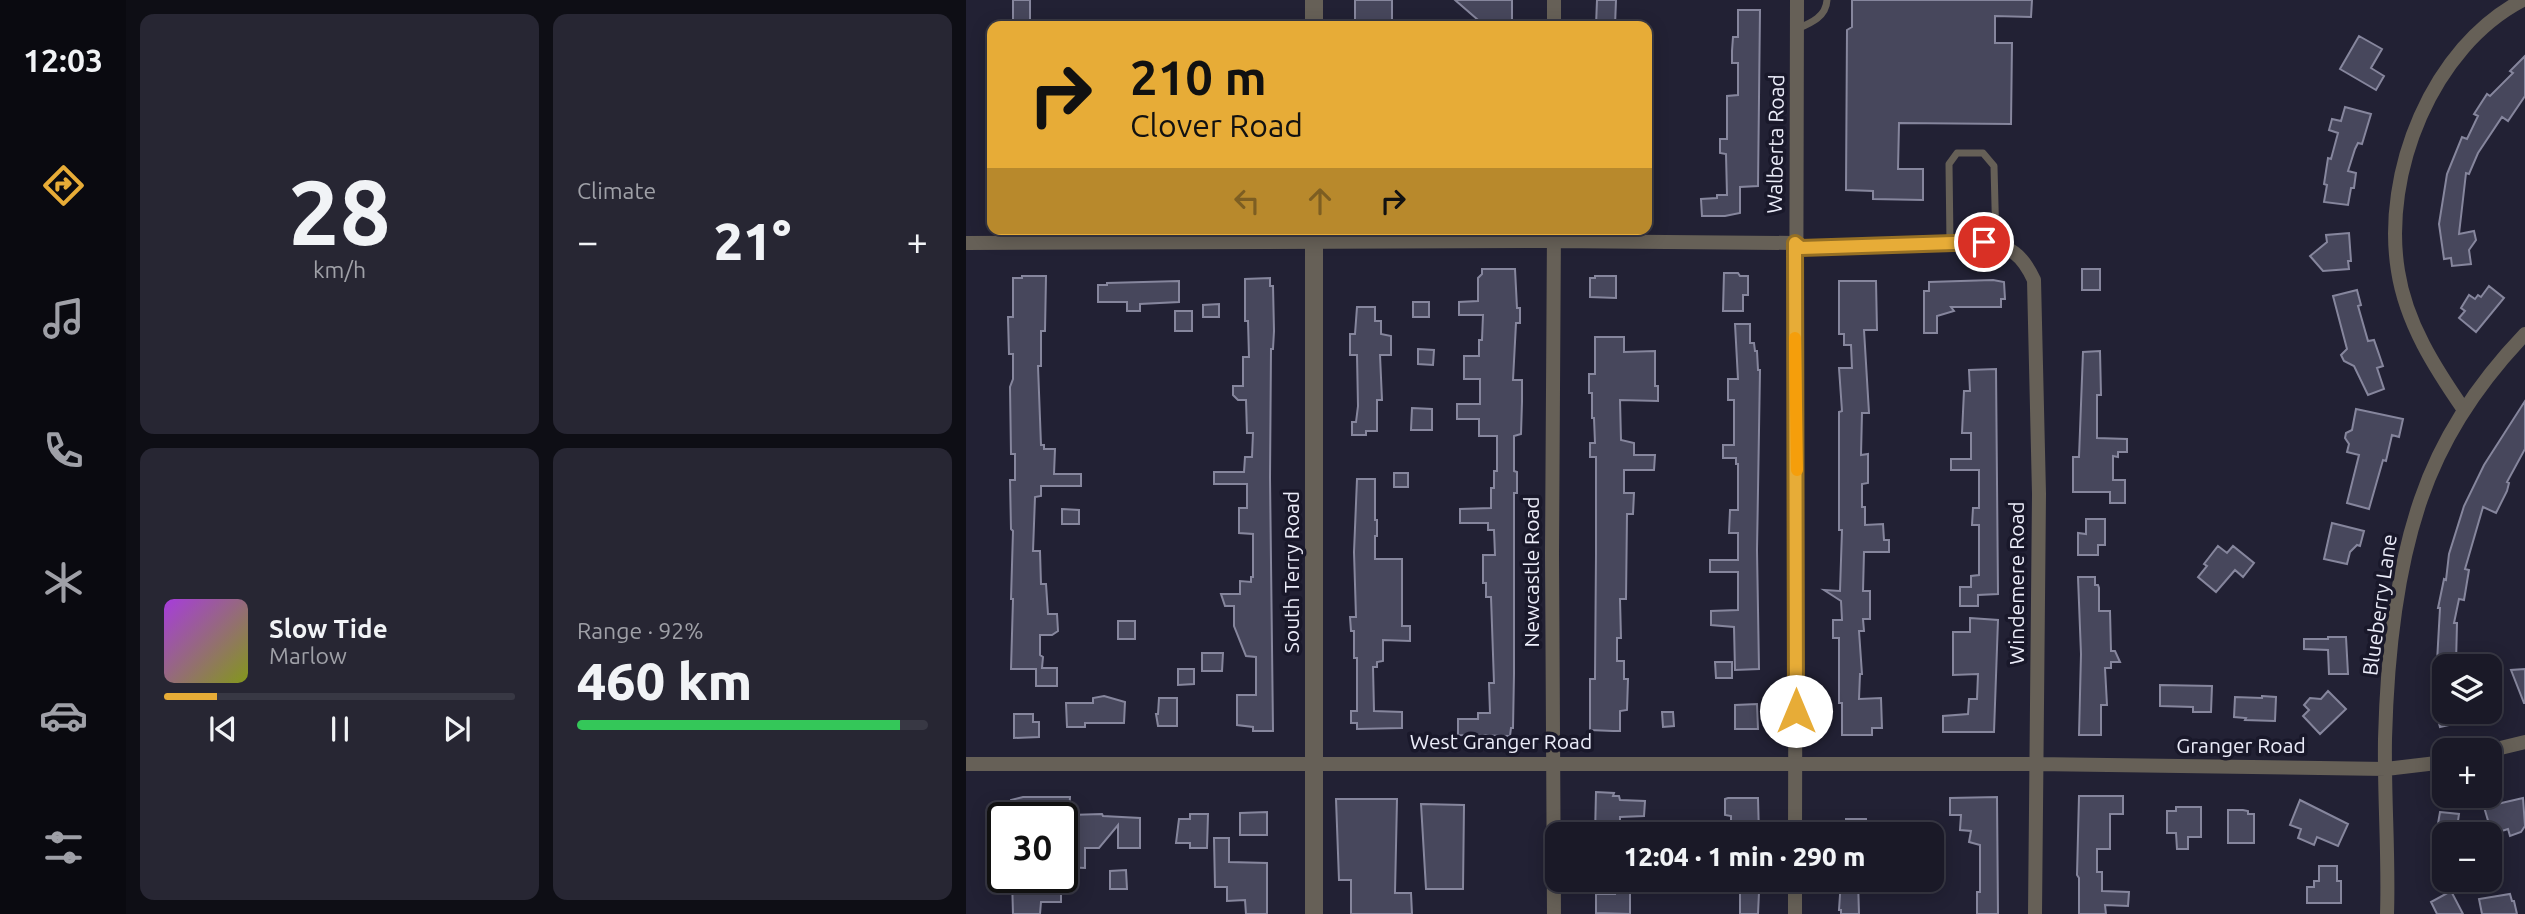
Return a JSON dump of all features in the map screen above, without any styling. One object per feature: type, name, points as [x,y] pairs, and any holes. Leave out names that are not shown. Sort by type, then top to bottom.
[{"type":"street","points":[[1314,0],[1314,21]]},
{"type":"street","points":[[1554,0],[1554,21]]},
{"type":"street","name":"Walberta Road","points":[[1795,822],[1797,0]]},
{"type":"street","points":[[2464,411],[2419,338],[2402,287],[2395,244],[2398,194],[2413,130],[2422,110],[2448,69],[2484,26],[2523,0]]},
{"type":"street","points":[[966,243],[1314,236],[1554,235],[1795,243],[1801,248],[1996,244]]},
{"type":"street","name":"Newcastle Road","points":[[1554,235],[1554,914]]},
{"type":"street","name":"South Terry Road","points":[[1314,236],[1314,914]]},
{"type":"street","name":"Windemere Road","points":[[1996,244],[2026,262],[2034,279],[2039,494],[2035,914]]},
{"type":"street","name":"Blueberry Lane","points":[[2388,914],[2385,739],[2399,589],[2412,531],[2421,497],[2464,411],[2502,358],[2525,334]]},
{"type":"street","points":[[2502,748],[2525,742]]},
{"type":"street","name":"Granger Road","points":[[2036,764],[2386,769],[2432,763]]},
{"type":"street","name":"West Granger Road","points":[[966,764],[2036,764]]},
{"type":"street","points":[[1795,892],[1795,914]]},
{"type":"lane","points":[[1797,29],[1816,21],[1827,6],[1827,0]]},
{"type":"lane","points":[[1950,243],[1949,164],[1957,153],[1983,153],[1994,166],[1996,244]]},
{"type":"building","points":[[1013,0],[1030,0],[1030,21],[1013,21]]},
{"type":"building","points":[[1355,0],[1392,0],[1392,21],[1355,21]]},
{"type":"building","points":[[1455,0],[1512,0],[1512,21],[1479,21]]},
{"type":"building","points":[[1597,0],[1616,0],[1615,21],[1596,21]]},
{"type":"building","points":[[1852,0],[2032,0],[2031,17],[1995,16],[1995,43],[2012,43],[2011,124],[1899,123],[1898,169],[1923,169],[1923,200],[1873,199],[1873,191],[1846,190],[1847,30],[1852,27]]},
{"type":"building","points":[[1738,10],[1760,10],[1758,186],[1740,187],[1740,213],[1702,216],[1701,199],[1727,195],[1726,154],[1720,153],[1720,139],[1727,139],[1727,96],[1738,95],[1738,63],[1732,63],[1732,51],[1733,37],[1738,37]]},
{"type":"building","points":[[2359,36],[2382,49],[2371,68],[2384,76],[2376,90],[2340,69]]},
{"type":"building","points":[[2525,56],[2525,96],[2508,121],[2502,117],[2478,153],[2469,174],[2466,173],[2459,234],[2474,231],[2476,240],[2469,250],[2471,264],[2452,266],[2451,258],[2444,259],[2439,224],[2447,174],[2462,137],[2467,139],[2478,116],[2474,114],[2487,94],[2490,96],[2513,73],[2510,71]]},
{"type":"building","points":[[2345,107],[2371,114],[2362,144],[2358,143],[2348,171],[2356,173],[2348,205],[2324,202],[2328,158],[2331,159],[2338,133],[2329,130],[2332,119],[2341,121]]},
{"type":"building","points":[[2349,233],[2349,269],[2323,271],[2310,256],[2327,242],[2326,235]]},
{"type":"building","points":[[1482,269],[1515,269],[1517,308],[1520,308],[1520,323],[1516,323],[1513,380],[1522,380],[1522,402],[1521,434],[1514,436],[1517,493],[1514,493],[1514,674],[1513,728],[1510,736],[1458,735],[1458,719],[1478,719],[1478,713],[1490,713],[1489,683],[1494,683],[1491,597],[1486,597],[1486,583],[1483,583],[1483,555],[1495,555],[1494,530],[1488,530],[1488,523],[1460,523],[1460,509],[1491,508],[1491,488],[1494,488],[1494,471],[1497,471],[1497,436],[1479,436],[1479,419],[1457,419],[1457,404],[1480,404],[1480,379],[1464,379],[1464,356],[1479,356],[1483,315],[1459,315],[1459,302],[1478,301],[1478,278]]},
{"type":"building","points":[[2082,269],[2100,269],[2100,290],[2082,290]]},
{"type":"building","points":[[1724,273],[1748,276],[1748,295],[1743,295],[1743,311],[1723,311]]},
{"type":"building","points":[[1046,276],[1045,331],[1041,331],[1041,366],[1038,366],[1041,445],[1044,445],[1044,449],[1055,449],[1054,474],[1081,474],[1081,486],[1041,486],[1041,496],[1035,497],[1033,551],[1040,551],[1041,584],[1046,584],[1048,614],[1057,614],[1058,631],[1052,635],[1040,635],[1040,655],[1043,657],[1042,668],[1057,668],[1057,686],[1036,686],[1036,669],[1011,669],[1013,531],[1010,480],[1015,480],[1015,454],[1011,454],[1010,387],[1013,379],[1013,354],[1009,354],[1008,317],[1013,317],[1013,278]]},
{"type":"building","points":[[1616,276],[1616,298],[1590,297],[1590,278]]},
{"type":"building","points":[[1270,278],[1270,286],[1273,286],[1274,331],[1271,349],[1270,478],[1273,731],[1253,731],[1253,727],[1237,725],[1237,695],[1256,695],[1256,657],[1246,656],[1234,626],[1234,606],[1225,606],[1221,594],[1240,594],[1240,581],[1251,582],[1253,577],[1253,534],[1239,533],[1239,508],[1247,508],[1247,484],[1214,484],[1214,472],[1244,472],[1245,457],[1252,457],[1253,433],[1247,433],[1246,400],[1238,400],[1233,395],[1233,386],[1243,386],[1243,357],[1249,357],[1248,321],[1245,321],[1245,279]]},
{"type":"building","points":[[1179,281],[1179,302],[1140,304],[1140,311],[1127,311],[1127,302],[1098,302],[1098,285]]},
{"type":"building","points":[[1839,281],[1876,281],[1877,330],[1864,330],[1869,413],[1862,413],[1861,455],[1868,454],[1868,483],[1862,484],[1862,507],[1865,507],[1865,525],[1883,524],[1884,540],[1889,540],[1889,552],[1864,552],[1863,591],[1870,591],[1870,619],[1863,619],[1864,631],[1859,631],[1862,674],[1859,699],[1881,698],[1882,728],[1872,728],[1872,735],[1842,735],[1839,638],[1833,638],[1833,620],[1842,620],[1841,601],[1824,590],[1840,591],[1842,530],[1839,530],[1839,412],[1842,411],[1839,368],[1852,368],[1851,345],[1844,345],[1844,334],[1839,334]]},
{"type":"building","points":[[1929,282],[2004,282],[2005,299],[2001,299],[2001,307],[1951,307],[1954,311],[1937,316],[1937,333],[1924,333],[1924,291],[1929,291]]},
{"type":"building","points":[[2489,286],[2504,298],[2476,332],[2459,318],[2465,311],[2461,308],[2469,295],[2475,299],[2478,295],[2481,297]]},
{"type":"building","points":[[2357,290],[2361,305],[2358,306],[2368,341],[2374,340],[2383,366],[2377,368],[2384,389],[2368,395],[2354,366],[2344,361],[2341,355],[2347,349],[2333,296]]},
{"type":"building","points":[[1413,302],[1429,302],[1429,317],[1413,317]]},
{"type":"building","points":[[1219,304],[1219,317],[1203,317],[1203,305]]},
{"type":"building","points":[[1357,307],[1375,307],[1375,321],[1381,321],[1381,334],[1391,336],[1391,355],[1380,355],[1382,400],[1377,400],[1377,431],[1366,431],[1366,435],[1352,435],[1352,422],[1356,422],[1358,406],[1357,355],[1350,355],[1350,334],[1355,334]]},
{"type":"building","points":[[1175,311],[1192,311],[1192,331],[1175,331]]},
{"type":"building","points":[[1735,324],[1750,324],[1750,343],[1754,343],[1757,351],[1760,370],[1757,550],[1759,669],[1735,670],[1734,627],[1711,625],[1711,611],[1738,610],[1738,572],[1710,572],[1710,560],[1738,560],[1738,533],[1729,533],[1730,510],[1738,510],[1738,464],[1736,458],[1723,458],[1723,445],[1734,445],[1734,400],[1728,400],[1728,379],[1738,379]]},
{"type":"building","points":[[1595,337],[1624,337],[1624,352],[1655,351],[1655,386],[1658,386],[1658,401],[1620,400],[1621,440],[1634,443],[1634,455],[1655,455],[1654,470],[1624,470],[1624,493],[1634,493],[1633,514],[1627,514],[1626,599],[1620,599],[1621,638],[1617,638],[1617,661],[1624,661],[1624,679],[1628,679],[1627,710],[1620,711],[1620,731],[1590,730],[1590,679],[1595,679],[1596,457],[1590,457],[1590,443],[1595,443],[1589,374],[1595,374]]},
{"type":"building","points":[[1418,349],[1434,350],[1433,365],[1418,364]]},
{"type":"building","points":[[2100,351],[2101,395],[2097,395],[2097,438],[2127,439],[2127,452],[2118,452],[2118,457],[2113,456],[2113,480],[2125,480],[2125,503],[2110,503],[2110,492],[2073,492],[2073,457],[2079,457],[2083,352]]},
{"type":"building","points":[[1996,369],[1998,594],[1978,595],[1978,606],[1960,606],[1960,587],[1971,587],[1971,576],[1979,575],[1979,525],[1972,525],[1973,508],[1979,508],[1979,470],[1951,470],[1951,459],[1971,459],[1971,433],[1962,433],[1964,391],[1970,391],[1969,370]]},
{"type":"building","points":[[2525,401],[2525,449],[2507,482],[2507,491],[2496,513],[2483,507],[2465,569],[2469,570],[2464,600],[2459,599],[2454,623],[2457,623],[2456,654],[2437,654],[2438,608],[2444,579],[2446,580],[2449,554],[2464,506],[2484,465]]},
{"type":"building","points":[[1412,408],[1432,409],[1432,430],[1411,430]]},
{"type":"building","points":[[2356,409],[2403,419],[2399,437],[2392,435],[2369,509],[2347,503],[2359,455],[2347,452],[2349,444],[2345,438],[2346,433],[2352,430]]},
{"type":"building","points":[[1394,473],[1408,473],[1408,487],[1394,487]]},
{"type":"building","points":[[1357,479],[1375,479],[1375,559],[1402,559],[1402,626],[1410,626],[1410,641],[1383,640],[1383,661],[1377,662],[1377,667],[1373,667],[1374,711],[1402,712],[1402,728],[1357,729],[1357,723],[1351,723],[1351,711],[1357,711],[1357,658],[1354,658],[1354,631],[1351,631],[1350,617],[1356,617],[1354,552]]},
{"type":"building","points":[[1062,509],[1079,510],[1079,524],[1062,524]]},
{"type":"building","points":[[2086,519],[2105,519],[2105,545],[2098,545],[2098,555],[2078,555],[2078,533],[2086,534]]},
{"type":"building","points":[[2332,523],[2364,531],[2360,546],[2357,545],[2350,552],[2347,564],[2324,559]]},
{"type":"building","points":[[2218,546],[2227,553],[2233,546],[2254,563],[2243,577],[2235,570],[2216,592],[2198,577]]},
{"type":"building","points":[[2078,577],[2095,577],[2095,585],[2099,588],[2099,611],[2110,611],[2111,651],[2115,651],[2120,662],[2111,662],[2111,668],[2105,668],[2107,705],[2101,705],[2101,735],[2079,735],[2081,654]]},
{"type":"building","points":[[1970,618],[1998,620],[1994,732],[1943,732],[1943,716],[1968,714],[1969,699],[1977,699],[1978,674],[1953,675],[1953,632],[1970,632]]},
{"type":"building","points":[[1118,621],[1135,621],[1135,639],[1118,639]]},
{"type":"building","points":[[2346,637],[2348,674],[2329,674],[2328,650],[2304,649],[2304,639]]},
{"type":"building","points":[[1202,653],[1223,653],[1222,671],[1202,671]]},
{"type":"building","points":[[1715,662],[1732,662],[1732,678],[1716,678]]},
{"type":"building","points":[[1178,669],[1194,669],[1194,684],[1178,685]]},
{"type":"building","points":[[2525,669],[2525,703],[2524,703],[2511,670]]},
{"type":"building","points":[[2160,685],[2212,686],[2211,712],[2193,712],[2193,707],[2160,706]]},
{"type":"building","points":[[2328,691],[2346,709],[2320,734],[2303,716],[2309,710],[2304,705],[2310,698],[2321,699]]},
{"type":"building","points":[[1104,696],[1125,702],[1124,723],[1085,723],[1085,727],[1067,727],[1066,703],[1093,703],[1093,698]]},
{"type":"building","points":[[2235,697],[2276,697],[2275,721],[2234,717]]},
{"type":"building","points":[[1159,698],[1177,698],[1177,726],[1158,726],[1156,714]]},
{"type":"building","points":[[1757,704],[1758,729],[1735,729],[1735,705]]},
{"type":"building","points":[[1662,712],[1673,712],[1674,726],[1663,727]]},
{"type":"building","points":[[1014,714],[1033,714],[1033,722],[1039,722],[1039,737],[1014,738]]},
{"type":"building","points":[[1596,792],[1614,793],[1613,796],[1619,796],[1620,800],[1645,801],[1644,816],[1620,817],[1620,822],[1595,822]]},
{"type":"building","points":[[2079,796],[2123,796],[2123,814],[2110,814],[2110,849],[2097,849],[2097,872],[2102,872],[2102,891],[2129,892],[2128,906],[2105,905],[2106,914],[2079,914]]},
{"type":"building","points":[[1023,797],[1070,797],[1070,802],[1011,800]]},
{"type":"building","points":[[1997,797],[1998,914],[1977,914],[1980,845],[1969,842],[1971,831],[1960,830],[1961,815],[1950,815],[1950,798]]},
{"type":"building","points":[[1758,798],[1759,822],[1731,822],[1731,816],[1725,815],[1725,799]]},
{"type":"building","points":[[2523,798],[2525,826],[2521,832],[2510,836],[2508,829],[2502,831],[2502,822],[2488,822],[2484,808],[2502,808],[2502,803]]},
{"type":"building","points":[[1336,799],[1397,799],[1395,893],[1411,893],[1412,914],[1351,914],[1351,880],[1339,880]]},
{"type":"building","points":[[2300,800],[2348,824],[2338,846],[2317,837],[2314,845],[2298,838],[2301,829],[2290,825]]},
{"type":"building","points":[[1421,804],[1464,805],[1463,889],[1426,889]]},
{"type":"building","points":[[2176,807],[2201,807],[2201,837],[2188,837],[2188,849],[2177,849],[2176,833],[2167,833],[2167,811],[2176,811]]},
{"type":"building","points":[[2228,810],[2243,810],[2254,814],[2254,843],[2228,843]]},
{"type":"building","points":[[1267,812],[1267,835],[1240,835],[1240,813]]},
{"type":"building","points":[[2440,812],[2459,814],[2458,822],[2438,822]]},
{"type":"building","points":[[1190,814],[1208,814],[1207,848],[1190,848],[1190,843],[1176,843],[1179,819],[1190,819]]},
{"type":"building","points":[[1078,815],[1140,818],[1140,848],[1118,848],[1118,825],[1099,848],[1085,848],[1085,868],[1078,868]]},
{"type":"building","points":[[1846,819],[1866,819],[1866,822],[1846,822]]},
{"type":"building","points":[[1214,838],[1229,838],[1229,862],[1267,863],[1267,914],[1246,914],[1245,900],[1227,901],[1227,887],[1215,887]]},
{"type":"building","points":[[2319,866],[2337,866],[2337,881],[2341,881],[2341,903],[2307,903],[2307,887],[2314,887],[2314,881],[2319,881]]},
{"type":"building","points":[[1126,870],[1127,889],[1110,889],[1110,871]]},
{"type":"building","points":[[1630,892],[1630,914],[1596,913],[1596,894]]},
{"type":"building","points":[[1740,892],[1759,892],[1758,914],[1740,914]]},
{"type":"building","points":[[1840,892],[1858,892],[1859,914],[1841,914]]},
{"type":"building","points":[[2452,892],[2463,914],[2437,914],[2431,902]]},
{"type":"building","points":[[1012,893],[1061,893],[1061,902],[1041,902],[1040,914],[1013,914]]},
{"type":"building","points":[[2510,894],[2517,914],[2482,914],[2479,899]]},
{"type":"slow traffic","points":[[1795,338],[1797,470]]},
{"type":"route","points":[[1796,711],[1795,243],[1801,248],[1984,242]]}]
